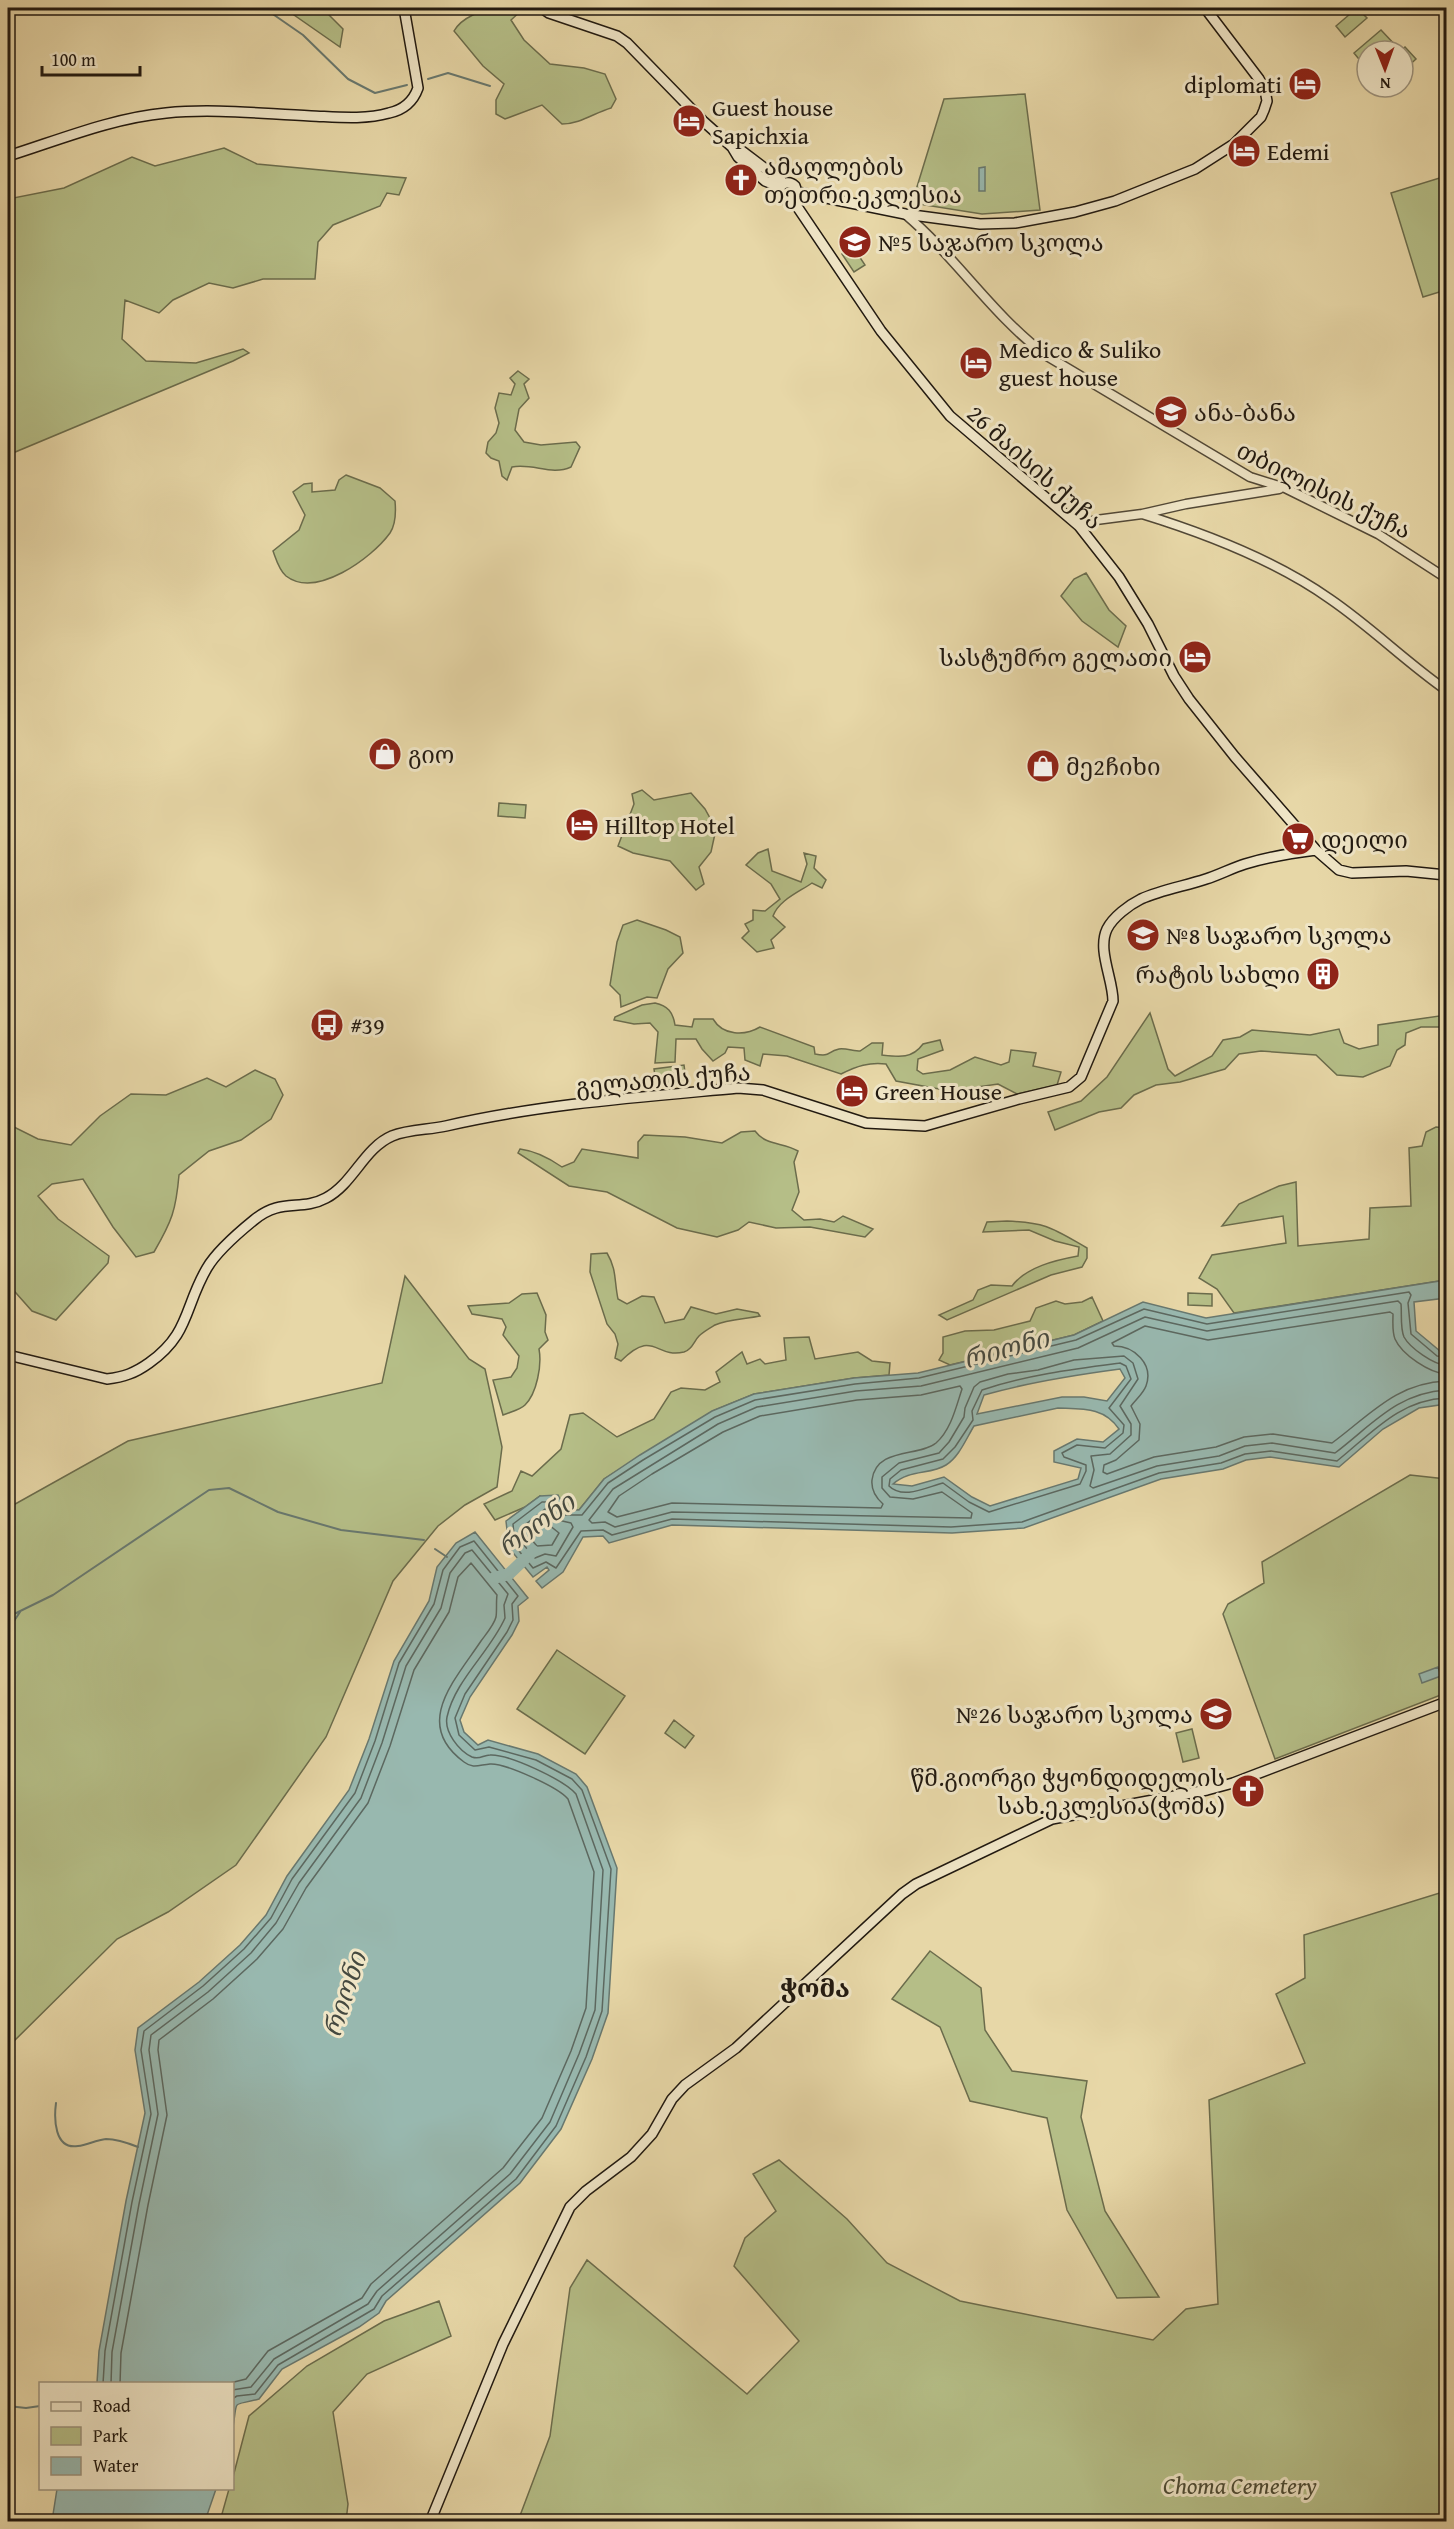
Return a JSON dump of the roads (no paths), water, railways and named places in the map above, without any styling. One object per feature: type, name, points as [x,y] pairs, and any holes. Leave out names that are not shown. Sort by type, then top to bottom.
[{"type":"main road","points":[[8,156],[113,123],[167,112],[216,111],[344,118],[399,110],[412,100],[418,88],[404,8]]},
{"type":"main road","points":[[543,8],[549,13],[618,36],[732,147],[742,151],[782,185],[793,184],[795,195]]},
{"type":"main road","points":[[782,185],[781,197],[786,200],[795,195],[980,224],[1015,223],[1075,212],[1115,201],[1195,169],[1234,144],[1260,117],[1267,101],[1265,90],[1205,8]]},
{"type":"main road","name":"26 მაისის ქუჩა","points":[[795,195],[882,331],[950,416],[1078,526],[1119,577],[1189,699],[1235,757],[1316,850]]},
{"type":"main road","points":[[1316,850],[1339,870],[1352,873],[1406,871],[1446,875]]},
{"type":"main road","name":"გელათის ქუჩა","points":[[8,1355],[107,1378],[123,1377],[138,1371],[165,1351],[177,1337],[211,1261],[253,1221],[268,1209],[327,1198],[381,1143],[405,1133],[470,1120],[559,1107],[738,1088],[763,1090],[866,1123],[925,1126],[1019,1099],[1069,1088],[1081,1077],[1113,1001],[1113,988],[1105,954],[1105,940],[1107,930],[1128,906],[1141,899],[1209,878],[1244,864],[1316,850]]},
{"type":"main road","points":[[430,2522],[503,2344],[570,2207],[586,2191],[631,2157],[645,2142],[662,2119],[672,2099],[685,2085],[736,2048],[902,1894],[916,1884],[1052,1819],[1207,1790],[1446,1702]]},
{"type":"street","name":"თბილისის ქუჩა","points":[[905,213],[945,253],[1003,319],[1038,349],[1130,407],[1250,477],[1285,488],[1378,534],[1446,578]]},
{"type":"street","points":[[1078,526],[1096,520],[1285,488]]},
{"type":"street","points":[[1142,514],[1193,530],[1291,573],[1331,600],[1446,690]]},
{"type":"water","points":[[985,167],[985,191],[979,191],[979,168]]},
{"type":"water","points":[[1446,1280],[1446,1298],[1414,1302],[1416,1331],[1440,1351],[1446,1351],[1446,1404],[1419,1408],[1383,1429],[1339,1467],[1270,1457],[1246,1460],[1223,1469],[1161,1479],[1024,1528],[952,1533],[672,1525],[609,1543],[603,1536],[583,1537],[563,1572],[542,1588],[536,1581],[549,1570],[547,1567],[533,1577],[509,1548],[506,1521],[540,1496],[558,1495],[566,1510],[579,1510],[604,1479],[640,1455],[712,1411],[754,1394],[854,1378],[918,1373],[1074,1335],[1143,1302],[1206,1318]],"holes":[[[1120,1369],[1125,1378],[1107,1401],[1084,1397],[1062,1397],[977,1414],[984,1395],[1052,1379]],[[1058,1408],[1084,1409],[1100,1413],[1119,1429],[1103,1442],[1077,1439],[1054,1451],[1054,1462],[1081,1468],[1078,1479],[990,1506],[972,1497],[944,1477],[912,1486],[893,1484],[906,1476],[940,1468],[951,1462],[974,1426]]]},
{"type":"water","points":[[475,1532],[528,1598],[518,1606],[519,1621],[512,1635],[470,1697],[460,1720],[464,1732],[478,1745],[488,1740],[538,1754],[576,1774],[587,1787],[617,1868],[608,2013],[592,2059],[561,2129],[520,2183],[386,2301],[379,2313],[359,2327],[282,2369],[259,2399],[237,2405],[234,2419],[234,2382],[97,2382],[99,2351],[126,2201],[145,2113],[135,2050],[138,2028],[199,1982],[240,1945],[266,1915],[287,1876],[349,1790],[369,1739],[394,1661],[429,1601],[437,1567],[456,1543]]},
{"type":"water","points":[[1438,1667],[1441,1676],[1422,1683],[1419,1674]]},
{"type":"water","points":[[57,2490],[216,2490],[205,2521],[52,2521]]},
{"type":"waterway","points":[[264,8],[303,35],[348,79],[375,93],[407,85]]},
{"type":"waterway","points":[[428,79],[448,73],[490,86]]},
{"type":"waterway","points":[[8,1617],[53,1595],[209,1490],[229,1488],[278,1512],[341,1530],[424,1540]]},
{"type":"waterway","points":[[435,1549],[447,1557]]},
{"type":"waterway","name":"რიონი","points":[[494,1578],[509,1574],[533,1551]]},
{"type":"waterway","points":[[8,1630],[20,1612]]},
{"type":"waterway","points":[[56,2103],[57,2132],[64,2143],[78,2146],[110,2139],[138,2147]]},
{"type":"waterway","points":[[8,2406],[26,2408],[39,2406]]},
{"type":"place","name":"diplomati","points":[[1305,84]]},
{"type":"place","name":"Guest house Sapichxia","points":[[689,121]]},
{"type":"place","name":"Edemi","points":[[1244,151]]},
{"type":"place","name":"ამაღლების თეთრი ეკლესია","points":[[741,180]]},
{"type":"place","name":"№5 საჯარო სკოლა","points":[[855,242]]},
{"type":"place","name":"Medico & Suliko guest house","points":[[976,363]]},
{"type":"place","name":"ანა-ბანა","points":[[1171,412]]},
{"type":"place","name":"სასტუმრო გელათი","points":[[1195,657]]},
{"type":"place","name":"გიო","points":[[385,754]]},
{"type":"place","name":"მე2ჩიხი","points":[[1043,766]]},
{"type":"place","name":"Hilltop Hotel","points":[[582,825]]},
{"type":"place","name":"დეილი","points":[[1298,839]]},
{"type":"place","name":"№8 საჯარო სკოლა","points":[[1143,935]]},
{"type":"place","name":"რატის სახლი","points":[[1323,974]]},
{"type":"place","name":"#39","points":[[327,1025]]},
{"type":"place","name":"Green House","points":[[852,1091]]},
{"type":"place","name":"№26 საჯარო სკოლა","points":[[1216,1714]]},
{"type":"place","name":"წმ.გიორგი ჭყონდიდელის სახ.ეკლესია(ჭომა)","points":[[1248,1791]]},
{"type":"district","name":"ჭომა","points":[[815,1987]]},
{"type":"park label","name":"Choma Cemetery","points":[[1240,2485]]}]
